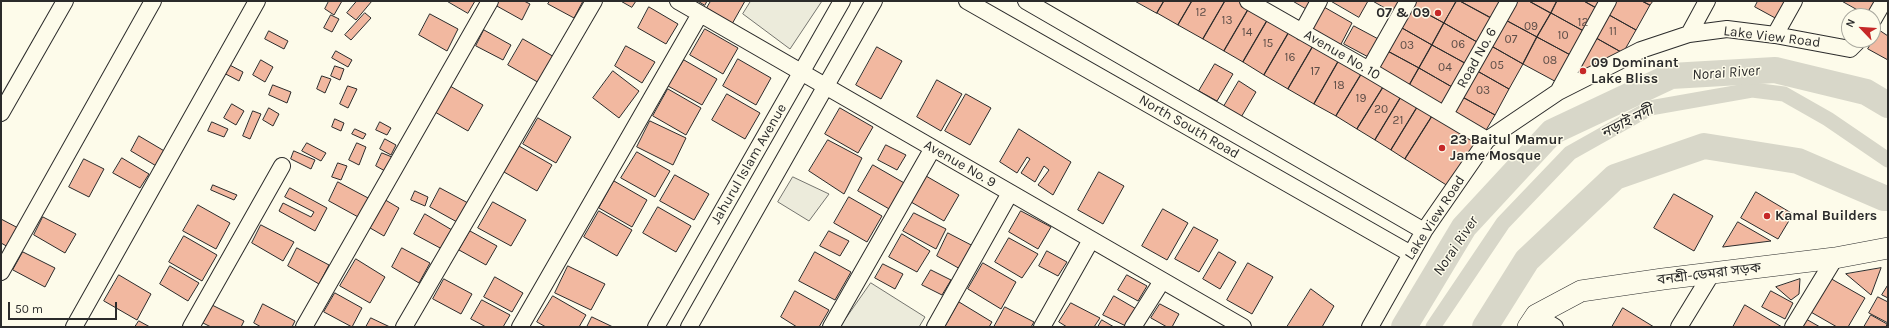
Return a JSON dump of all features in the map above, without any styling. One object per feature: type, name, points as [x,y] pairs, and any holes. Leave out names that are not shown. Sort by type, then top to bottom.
[{"type":"main road","name":"বনশ্রী-ডেমরা সড়ক","points":[[1532,321],[1581,291],[1835,258],[1888,248]]},
{"type":"street","points":[[1,113],[65,1]]},
{"type":"street","points":[[1,272],[153,1]]},
{"type":"street","points":[[74,327],[257,1]]},
{"type":"street","points":[[304,327],[490,1]]},
{"type":"street","points":[[404,327],[594,1]]},
{"type":"street","name":"Avenue No. 9","points":[[678,1],[1162,280],[1237,326]]},
{"type":"street","name":"Jahurul Islam Avenue","points":[[656,327],[842,1]]},
{"type":"street","name":"Jahurul Islam Avenue","points":[[689,327],[874,1]]},
{"type":"street","name":"North South Road","points":[[967,1],[1411,254]]},
{"type":"street","name":"North South Road","points":[[1026,1],[1424,231]]},
{"type":"street","name":"Avenue No. 10","points":[[1248,1],[1487,140]]},
{"type":"street","points":[[1302,32],[1319,1]]},
{"type":"street","points":[[1369,70],[1408,1]]},
{"type":"street","name":"Road No. 6","points":[[1440,112],[1509,1]]},
{"type":"street","points":[[1558,92],[1608,1]]},
{"type":"street","points":[[1689,34],[1707,1]]},
{"type":"street","points":[[1776,34],[1794,1]]},
{"type":"street","points":[[520,327],[700,14]]},
{"type":"street","name":"Lake View Road","points":[[1370,327],[1424,231],[1487,140],[1558,92],[1641,50],[1689,34],[1727,29],[1841,43]]},
{"type":"street","points":[[831,327],[933,148]]},
{"type":"street","points":[[191,327],[282,166]]},
{"type":"street","points":[[935,327],[1010,193]]},
{"type":"street","points":[[1042,327],[1091,240]]},
{"type":"street","points":[[1793,327],[1835,258]]},
{"type":"street","points":[[1679,327],[1712,273]]},
{"type":"street","points":[[1133,327],[1162,280]]},
{"type":"street","points":[[1532,321],[1555,327]]},
{"type":"shaded area","points":[[751,1],[822,1],[790,49],[743,14]]},
{"type":"shaded area","points":[[793,177],[829,194],[809,221],[778,202]]},
{"type":"shaded area","points":[[871,283],[925,317],[919,327],[840,327]]},
{"type":"building","points":[[329,1],[342,1],[334,15],[325,9]]},
{"type":"building","points":[[357,1],[372,1],[356,20],[347,13]]},
{"type":"building","points":[[447,1],[475,1],[468,13]]},
{"type":"building","points":[[497,1],[524,1],[530,4],[522,20],[495,5]]},
{"type":"building","points":[[550,1],[583,1],[574,18],[548,4]]},
{"type":"building","points":[[621,1],[636,1],[632,7]]},
{"type":"building","points":[[698,1],[707,1],[705,5]]},
{"type":"building","points":[[711,1],[745,1],[732,24],[707,8]]},
{"type":"building","points":[[1135,1],[1164,1],[1157,13]]},
{"type":"building","points":[[1164,1],[1192,1],[1178,25],[1157,13]]},
{"type":"building","points":[[1192,1],[1225,1],[1203,39],[1178,25]]},
{"type":"building","points":[[1225,1],[1248,1],[1252,3],[1224,51],[1203,39]]},
{"type":"building","points":[[1293,1],[1312,1],[1307,9]]},
{"type":"building","points":[[1331,1],[1368,1],[1359,17]]},
{"type":"building","points":[[1373,1],[1406,1],[1398,15]]},
{"type":"building","name":"07 & 09","points":[[1408,1],[1456,1],[1444,23],[1407,3]]},
{"type":"building","points":[[1457,1],[1460,1],[1497,21],[1484,46],[1444,23]]},
{"type":"building","points":[[1460,1],[1509,1],[1497,21]]},
{"type":"building","points":[[1509,1],[1529,1],[1551,13],[1537,37],[1500,17]]},
{"type":"building","points":[[1529,1],[1557,1],[1551,13]]},
{"type":"building","points":[[1557,1],[1584,1],[1602,11],[1589,34],[1551,13]]},
{"type":"building","points":[[1584,1],[1608,1],[1602,11]]},
{"type":"building","points":[[1608,1],[1642,1],[1650,5],[1636,30],[1602,11]]},
{"type":"building","points":[[1642,1],[1653,1],[1650,5]]},
{"type":"building","points":[[1758,1],[1787,1],[1777,19],[1755,7]]},
{"type":"building","points":[[1842,1],[1880,1],[1875,8],[1855,8]]},
{"type":"building","points":[[1252,3],[1271,14],[1243,62],[1224,51]]},
{"type":"building","points":[[1407,3],[1444,23],[1432,45],[1395,24]]},
{"type":"building","points":[[649,7],[678,24],[666,44],[638,28]]},
{"type":"building","points":[[1324,7],[1352,23],[1340,46],[1312,29]]},
{"type":"building","points":[[1602,11],[1636,30],[1623,53],[1589,34]]},
{"type":"building","points":[[365,13],[371,18],[351,40],[345,35]]},
{"type":"building","points":[[1551,13],[1589,34],[1576,58],[1537,37]]},
{"type":"building","points":[[430,14],[458,29],[447,51],[419,35]]},
{"type":"building","points":[[1271,14],[1292,27],[1264,75],[1243,62]]},
{"type":"building","points":[[331,15],[339,19],[332,32],[324,28]]},
{"type":"building","points":[[1500,17],[1537,37],[1523,64],[1486,43]]},
{"type":"building","points":[[1444,23],[1484,46],[1472,67],[1432,45]]},
{"type":"building","points":[[1395,24],[1432,45],[1419,68],[1382,48]]},
{"type":"building","points":[[1354,26],[1382,41],[1372,59],[1344,44]]},
{"type":"building","points":[[1292,27],[1316,41],[1288,89],[1264,75]]},
{"type":"building","points":[[705,29],[738,48],[723,74],[690,55]]},
{"type":"building","points":[[484,30],[511,45],[503,60],[476,46]]},
{"type":"building","points":[[269,31],[288,41],[284,49],[265,39]]},
{"type":"building","points":[[1881,31],[1888,36],[1888,60],[1868,49],[1881,48]]},
{"type":"building","name":"09 Dominant Lake Bliss","points":[[1589,34],[1628,56],[1558,92]]},
{"type":"building","points":[[1537,37],[1576,58],[1562,85],[1523,64]]},
{"type":"building","points":[[523,39],[556,58],[541,84],[508,65]]},
{"type":"building","points":[[1316,41],[1342,55],[1314,104],[1288,89]]},
{"type":"building","points":[[1486,43],[1523,64],[1509,89],[1472,68]]},
{"type":"building","points":[[1432,45],[1472,67],[1459,91],[1419,68]]},
{"type":"building","points":[[626,46],[655,62],[642,83],[615,66]]},
{"type":"building","points":[[877,47],[902,61],[881,99],[856,85]]},
{"type":"building","points":[[1382,48],[1419,68],[1406,91],[1369,70]]},
{"type":"building","points":[[336,51],[352,60],[348,67],[332,58]]},
{"type":"building","points":[[1342,55],[1365,68],[1336,116],[1314,104]]},
{"type":"building","points":[[738,59],[771,78],[756,105],[723,86]]},
{"type":"building","points":[[261,60],[273,67],[265,82],[253,75]]},
{"type":"building","points":[[684,60],[717,79],[702,105],[668,86]]},
{"type":"building","points":[[224,62],[243,72],[239,81],[220,71]]},
{"type":"building","points":[[1215,64],[1233,74],[1217,101],[1199,91]]},
{"type":"building","points":[[335,66],[344,69],[340,80],[331,76]]},
{"type":"building","points":[[1365,68],[1387,81],[1357,129],[1336,116]]},
{"type":"building","points":[[1419,68],[1459,91],[1445,113],[1406,91]]},
{"type":"building","points":[[1472,68],[1509,89],[1495,115],[1457,94]]},
{"type":"building","points":[[613,71],[639,91],[619,118],[593,98]]},
{"type":"building","points":[[322,76],[331,79],[325,93],[317,89]]},
{"type":"building","points":[[937,80],[962,94],[941,131],[917,117]]},
{"type":"building","points":[[1239,81],[1256,92],[1240,119],[1223,108]]},
{"type":"building","points":[[1387,81],[1404,92],[1375,140],[1357,129]]},
{"type":"building","points":[[273,85],[291,92],[287,103],[269,95]]},
{"type":"building","points":[[348,86],[357,89],[348,108],[340,104]]},
{"type":"building","points":[[450,86],[483,105],[468,131],[435,112]]},
{"type":"building","points":[[668,89],[701,108],[686,135],[653,116]]},
{"type":"building","points":[[1404,92],[1421,101],[1391,150],[1375,140]]},
{"type":"building","points":[[727,94],[760,113],[745,139],[712,120]]},
{"type":"building","points":[[966,94],[991,108],[970,145],[945,131]]},
{"type":"building","points":[[1457,94],[1495,115],[1482,137],[1445,114]]},
{"type":"building","points":[[1421,101],[1436,110],[1405,159],[1391,150]]},
{"type":"building","points":[[232,104],[244,111],[236,125],[224,118]]},
{"type":"building","points":[[269,108],[279,114],[273,126],[263,120]]},
{"type":"building","points":[[840,108],[873,127],[858,153],[825,134]]},
{"type":"building","name":"23 Baitul Mamur Jame Mosque","points":[[1436,110],[1479,137],[1448,186],[1405,159]]},
{"type":"building","points":[[253,111],[261,114],[250,139],[243,136]]},
{"type":"building","points":[[538,118],[571,137],[556,163],[523,144]]},
{"type":"building","points":[[335,119],[344,123],[341,131],[332,127]]},
{"type":"building","points":[[650,121],[686,138],[673,165],[637,147]]},
{"type":"building","points":[[212,122],[228,129],[224,137],[208,131]]},
{"type":"building","points":[[380,122],[391,128],[387,135],[376,130]]},
{"type":"building","points":[[355,129],[366,134],[363,139],[352,134]]},
{"type":"building","points":[[1019,129],[1071,162],[1053,195],[1038,185],[1049,170],[1044,166],[1035,182],[1021,173],[1030,159],[1027,157],[1017,173],[1000,162]]},
{"type":"building","points":[[139,136],[166,152],[158,167],[131,151]]},
{"type":"building","points":[[385,139],[396,145],[391,155],[380,149]]},
{"type":"building","points":[[828,140],[862,158],[844,194],[809,171]]},
{"type":"building","points":[[307,143],[326,153],[321,161],[302,151]]},
{"type":"building","points":[[357,143],[366,147],[359,165],[349,160]]},
{"type":"building","points":[[886,145],[906,155],[897,170],[878,160]]},
{"type":"building","points":[[519,146],[552,165],[537,191],[504,172]]},
{"type":"building","points":[[294,151],[315,160],[311,169],[291,159]]},
{"type":"building","points":[[637,152],[670,171],[655,197],[621,178]]},
{"type":"building","points":[[382,153],[392,157],[385,171],[376,166]]},
{"type":"building","points":[[122,158],[149,174],[140,188],[113,173]]},
{"type":"building","points":[[84,159],[104,169],[89,197],[69,187]]},
{"type":"building","points":[[338,163],[347,166],[341,180],[332,177]]},
{"type":"building","points":[[873,165],[906,184],[891,210],[858,191]]},
{"type":"building","points":[[1099,172],[1124,186],[1103,224],[1078,210]]},
{"type":"building","points":[[675,175],[709,194],[694,220],[660,201]]},
{"type":"building","points":[[926,176],[959,195],[944,221],[911,202]]},
{"type":"building","points":[[614,181],[647,200],[632,227],[599,208]]},
{"type":"building","points":[[338,182],[370,199],[360,218],[329,201]]},
{"type":"building","points":[[213,185],[237,195],[234,200],[211,190]]},
{"type":"building","points":[[290,188],[327,208],[315,231],[279,211],[283,203],[311,217],[314,212],[285,197]]},
{"type":"building","points":[[440,188],[468,203],[457,222],[430,207]]},
{"type":"building","points":[[415,191],[428,197],[425,206],[411,200]]},
{"type":"building","name":"Kamal Builders","points":[[1756,192],[1793,214],[1778,239],[1741,218]]},
{"type":"building","points":[[1674,194],[1713,216],[1694,251],[1654,228]]},
{"type":"building","points":[[849,197],[882,216],[867,242],[834,223]]},
{"type":"building","points":[[382,198],[399,208],[384,236],[365,225]]},
{"type":"building","points":[[493,202],[526,220],[511,246],[478,228]]},
{"type":"building","points":[[198,205],[230,223],[216,249],[183,231]]},
{"type":"building","points":[[658,207],[691,226],[676,252],[643,233]]},
{"type":"building","points":[[1163,209],[1188,223],[1167,260],[1142,246]]},
{"type":"building","points":[[599,211],[632,230],[617,256],[584,237]]},
{"type":"building","points":[[1021,211],[1051,227],[1038,249],[1009,232]]},
{"type":"building","points":[[914,213],[946,229],[936,249],[903,231]]},
{"type":"building","points":[[425,214],[452,230],[442,249],[414,234]]},
{"type":"building","points":[[43,217],[76,234],[65,253],[34,235]]},
{"type":"building","points":[[1,219],[20,229],[10,248],[1,243]]},
{"type":"building","points":[[1738,222],[1771,241],[1723,247]]},
{"type":"building","points":[[261,225],[294,242],[283,261],[252,243]]},
{"type":"building","points":[[1194,227],[1218,240],[1199,272],[1175,259]]},
{"type":"building","points":[[470,231],[497,246],[486,265],[459,250]]},
{"type":"building","points":[[829,231],[849,241],[840,256],[820,246]]},
{"type":"building","points":[[948,233],[975,247],[962,270],[937,256]]},
{"type":"building","points":[[902,234],[930,251],[917,272],[889,257]]},
{"type":"building","points":[[184,236],[217,255],[202,281],[169,262]]},
{"type":"building","points":[[1009,238],[1038,254],[1022,278],[995,262]]},
{"type":"building","points":[[297,248],[329,265],[319,284],[288,266]]},
{"type":"building","points":[[402,248],[430,263],[419,283],[392,267]]},
{"type":"building","points":[[1047,251],[1067,262],[1058,276],[1039,266]]},
{"type":"building","points":[[23,252],[55,268],[45,287],[13,270]]},
{"type":"building","points":[[815,252],[851,272],[835,300],[799,281]]},
{"type":"building","points":[[1219,252],[1236,262],[1220,289],[1203,279]]},
{"type":"building","points":[[356,259],[385,277],[370,303],[340,286]]},
{"type":"building","points":[[983,263],[1016,282],[1001,309],[968,289]]},
{"type":"building","points":[[1248,263],[1273,277],[1252,314],[1227,300]]},
{"type":"building","points":[[883,264],[903,274],[895,289],[875,278]]},
{"type":"building","points":[[170,266],[199,283],[188,301],[160,284]]},
{"type":"building","points":[[568,266],[605,284],[591,310],[555,293]]},
{"type":"building","points":[[1881,268],[1871,295],[1846,274]]},
{"type":"building","points":[[931,270],[951,280],[942,295],[922,285]]},
{"type":"building","points":[[119,275],[151,294],[137,320],[104,301]]},
{"type":"building","points":[[1127,275],[1147,286],[1138,301],[1118,290]]},
{"type":"building","points":[[495,277],[523,293],[512,312],[484,297]]},
{"type":"building","points":[[1828,277],[1865,298],[1848,327],[1837,327],[1809,311]]},
{"type":"building","points":[[444,279],[472,294],[461,314],[433,299]]},
{"type":"building","points":[[1800,279],[1799,294],[1791,300],[1776,287]]},
{"type":"building","points":[[1888,285],[1888,298],[1882,295]]},
{"type":"building","points":[[1311,289],[1334,306],[1322,327],[1287,327]]},
{"type":"building","points":[[795,291],[829,310],[819,327],[797,327],[781,317]]},
{"type":"building","points":[[1771,291],[1793,303],[1785,319],[1762,307]]},
{"type":"building","points":[[335,293],[362,308],[352,327],[324,312]]},
{"type":"building","points":[[553,296],[586,315],[579,327],[546,327],[537,322]]},
{"type":"building","points":[[1114,296],[1138,310],[1128,327],[1103,315]]},
{"type":"building","points":[[1878,297],[1888,302],[1888,323],[1869,313]]},
{"type":"building","points":[[482,300],[510,315],[503,327],[486,327],[471,319]]},
{"type":"building","points":[[959,302],[992,322],[989,327],[945,327]]},
{"type":"building","points":[[1071,303],[1100,318],[1094,327],[1067,327],[1059,322]]},
{"type":"building","points":[[263,304],[295,321],[292,327],[261,327],[254,323]]},
{"type":"building","points":[[1160,304],[1179,314],[1172,327],[1167,327],[1151,318]]},
{"type":"building","points":[[212,305],[244,321],[241,327],[211,327],[203,323]]},
{"type":"building","points":[[1745,305],[1782,327],[1733,327]]},
{"type":"building","points":[[1005,307],[1034,322],[1031,327],[994,327]]},
{"type":"building","points":[[1623,308],[1654,327],[1612,327]]},
{"type":"building","points":[[1871,315],[1887,324],[1886,327],[1864,327]]},
{"type":"building","points":[[592,317],[613,327],[587,327]]},
{"type":"building","points":[[371,318],[390,327],[366,327]]},
{"type":"building","points":[[1806,319],[1820,327],[1801,327]]},
{"type":"building","points":[[1102,320],[1114,327],[1098,327]]},
{"type":"building","points":[[139,321],[150,327],[135,327]]},
{"type":"waterway","name":"Norai River","points":[[1404,327],[1464,227],[1552,132],[1671,76],[1775,70],[1866,92],[1888,105]]},
{"type":"waterway","name":"নড়াই নদী","points":[[1433,327],[1503,223],[1570,153],[1650,108],[1752,90],[1784,94],[1828,119],[1888,160]]},
{"type":"waterway","name":"Norai River","points":[[1485,327],[1527,260],[1615,177],[1704,146],[1798,161],[1884,198],[1888,198]]},
{"type":"place","name":"07 & 09","points":[[1438,13]]},
{"type":"place","name":"09 Dominant Lake Bliss","points":[[1583,71]]},
{"type":"place","name":"23 Baitul Mamur Jame Mosque","points":[[1442,148]]},
{"type":"place","name":"Kamal Builders","points":[[1767,216]]}]
